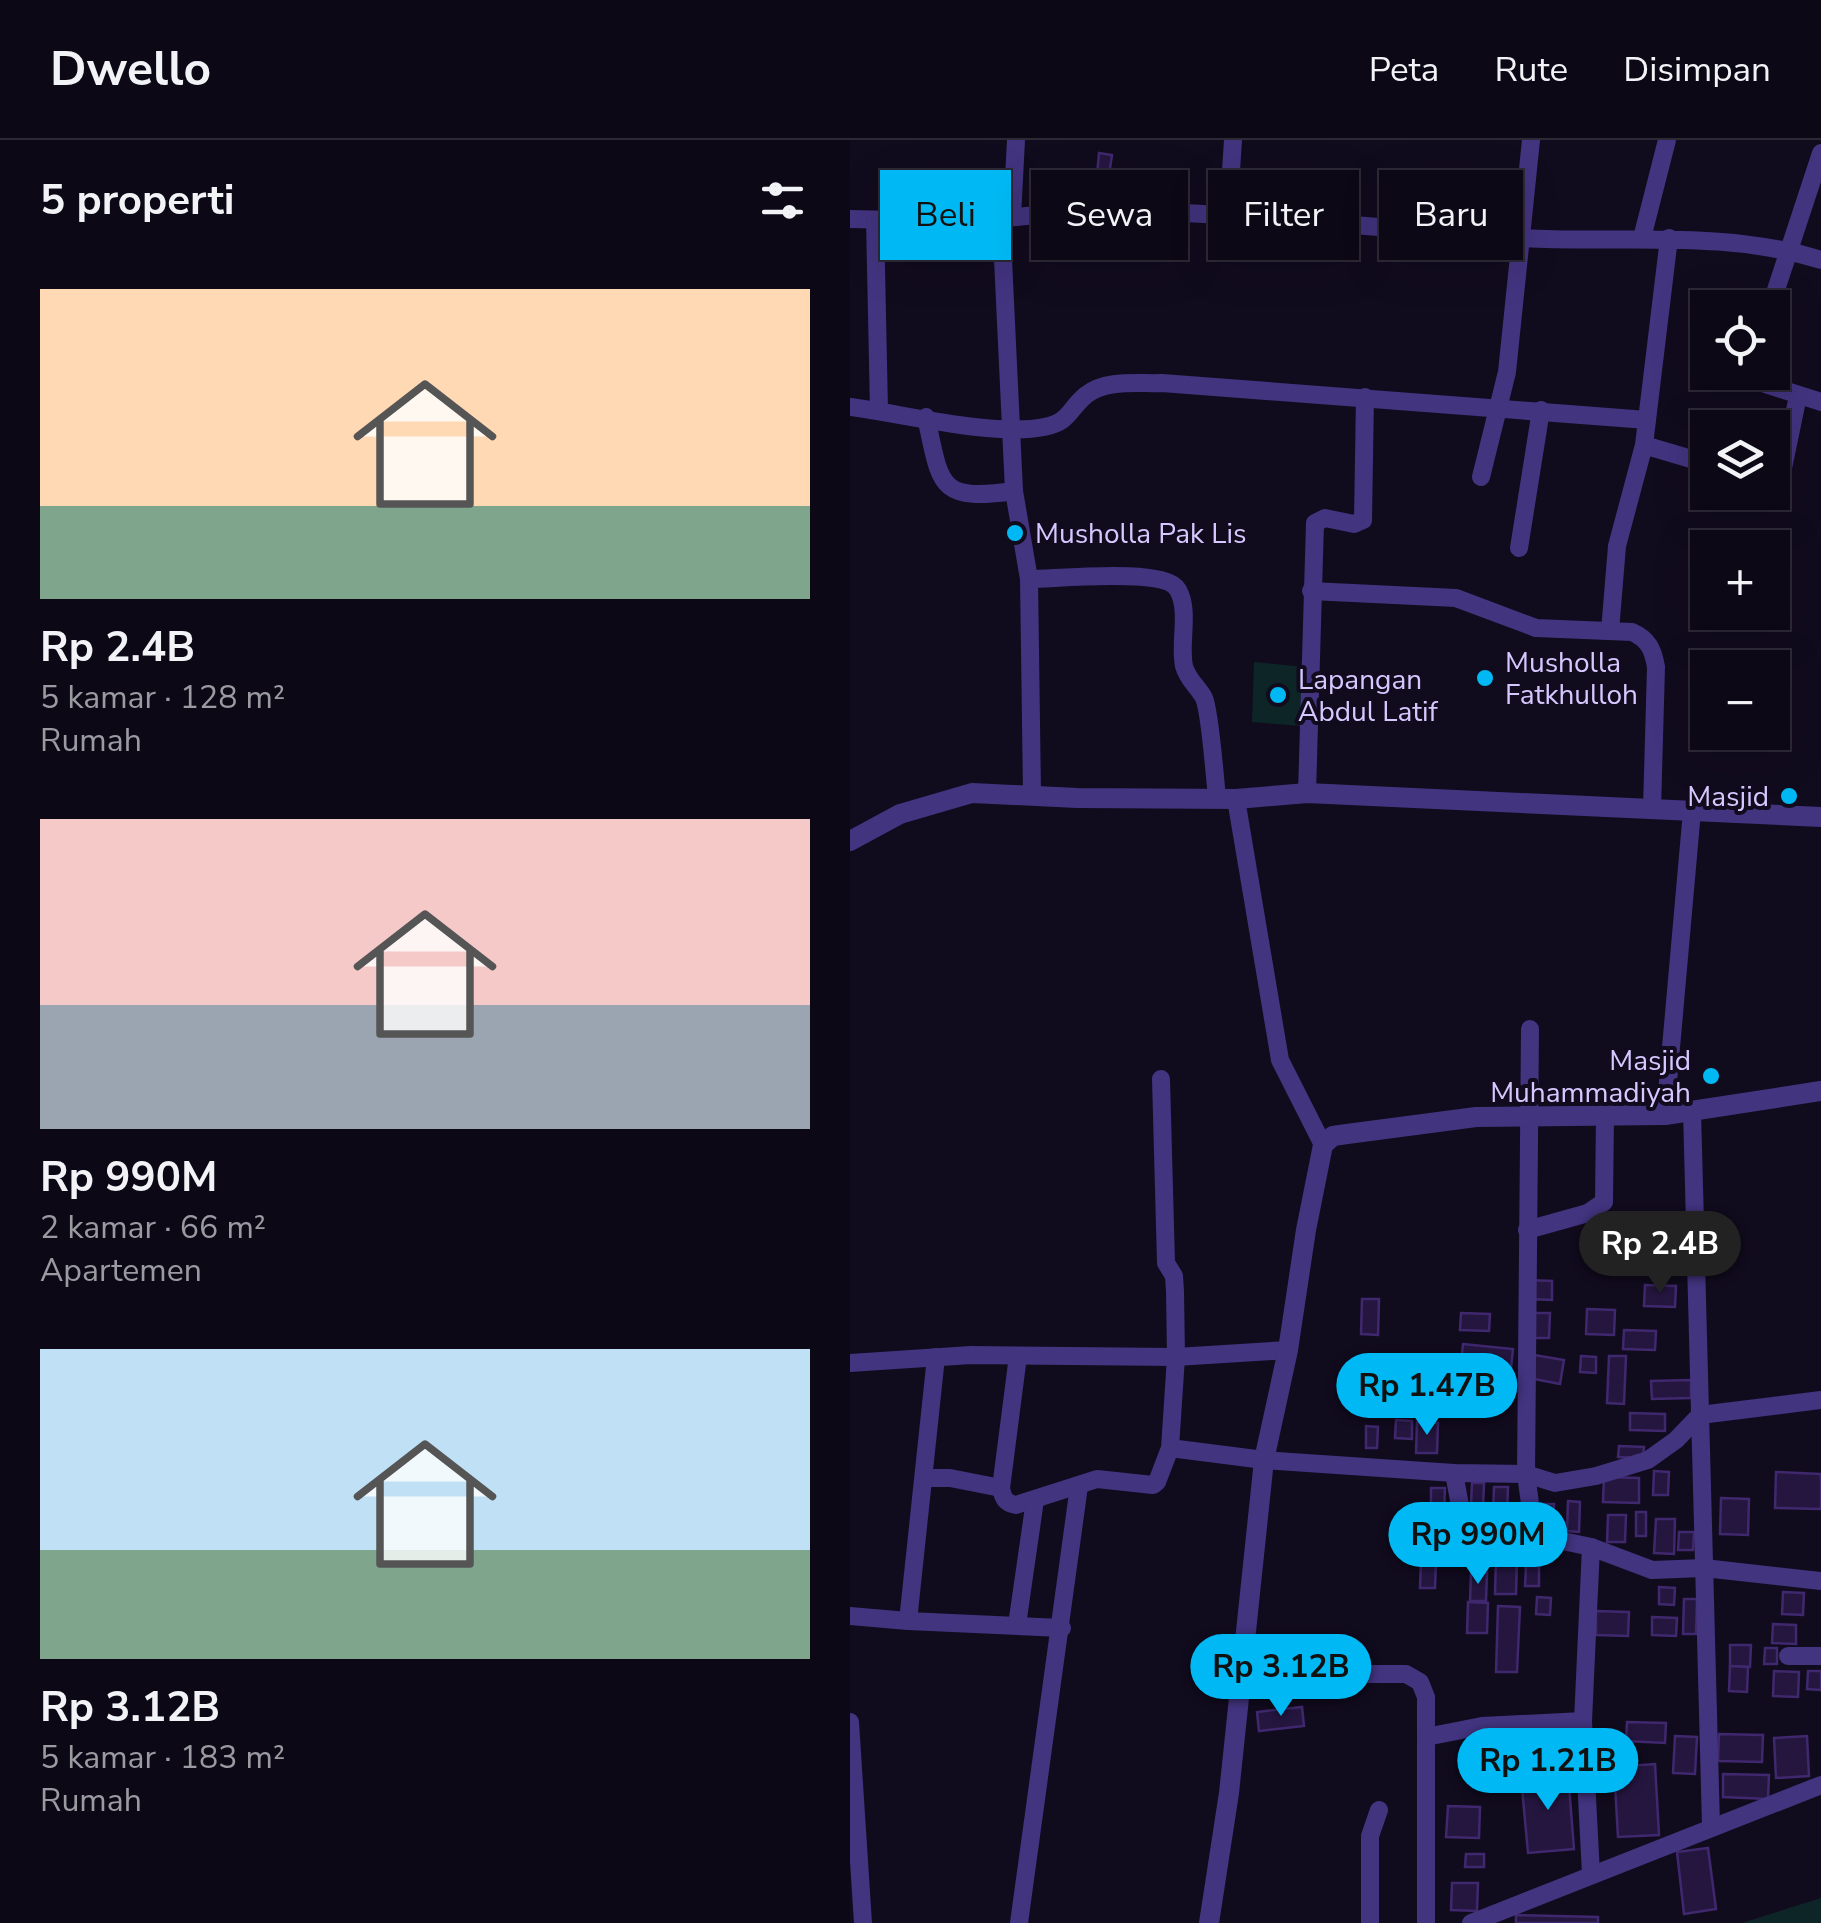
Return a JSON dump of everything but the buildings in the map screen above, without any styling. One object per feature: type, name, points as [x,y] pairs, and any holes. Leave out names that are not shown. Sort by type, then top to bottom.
[{"type":"street","points":[[1011,183],[1016,140]]},
{"type":"street","points":[[1231,170],[1233,140]]},
{"type":"street","points":[[1523,218],[1531,140]]},
{"type":"street","points":[[1642,238],[1667,140]]},
{"type":"street","points":[[1776,290],[1821,153]]},
{"type":"street","points":[[1011,217],[1084,212],[1208,216]]},
{"type":"street","points":[[850,220],[880,220]]},
{"type":"street","points":[[875,220],[879,410]]},
{"type":"street","points":[[1523,238],[1669,238],[1789,250],[1821,260]]},
{"type":"street","points":[[1610,631],[1617,546],[1644,445],[1669,238]]},
{"type":"street","points":[[1008,260],[1014,491],[1029,579],[1032,794]]},
{"type":"street","points":[[1480,478],[1508,372],[1519,260]]},
{"type":"street","points":[[850,406],[1010,431],[1067,419],[1088,394],[1105,386],[1162,383],[1647,420]]},
{"type":"street","points":[[1780,390],[1821,402]]},
{"type":"street","points":[[1790,434],[1798,396]]},
{"type":"street","points":[[1307,793],[1315,523],[1325,518],[1354,524],[1363,520],[1364,397]]},
{"type":"street","points":[[1519,548],[1541,410]]},
{"type":"street","points":[[926,417],[942,481],[951,490],[962,495],[1014,491]]},
{"type":"street","points":[[1644,445],[1690,459]]},
{"type":"street","points":[[1029,579],[1138,575],[1166,579],[1177,586],[1181,598],[1182,658],[1187,678],[1206,702],[1280,1060],[1323,1146]]},
{"type":"street","points":[[1311,590],[1456,598],[1536,628],[1632,632],[1644,637],[1654,653],[1652,809]]},
{"type":"street","points":[[850,841],[900,814],[972,793],[1077,798],[1227,798],[1307,793],[1821,817]]},
{"type":"street","points":[[1666,1115],[1692,811]]},
{"type":"street","points":[[1530,1029],[1526,1474],[1532,1518],[1530,1534]]},
{"type":"street","points":[[1018,1356],[1001,1488],[1008,1503],[1016,1506],[1096,1479],[1153,1485],[1158,1482],[1170,1448],[1176,1357],[1174,1276],[1166,1263],[1161,1078]]},
{"type":"street","points":[[1210,1923],[1229,1793],[1264,1460],[1288,1350],[1323,1146],[1333,1136],[1476,1117],[1666,1115],[1821,1091]]},
{"type":"street","points":[[1692,1112],[1711,1826]]},
{"type":"street","points":[[1527,1230],[1588,1213],[1604,1202],[1605,1116]]},
{"type":"street","points":[[850,1363],[936,1357],[1176,1357],[1288,1350]]},
{"type":"street","points":[[908,1621],[936,1357]]},
{"type":"street","points":[[1170,1448],[1264,1460],[1526,1474],[1554,1483],[1628,1468],[1648,1460],[1676,1440],[1700,1414],[1821,1400]]},
{"type":"street","points":[[1454,1473],[1462,1511],[1474,1528],[1592,1547],[1652,1570],[1704,1568],[1821,1580]]},
{"type":"street","points":[[924,1478],[969,1480],[1001,1488]]},
{"type":"street","points":[[1019,1923],[1080,1486]]},
{"type":"street","points":[[1017,1625],[1036,1500]]},
{"type":"street","points":[[1590,1874],[1582,1721],[1592,1547]]},
{"type":"street","points":[[850,1616],[1062,1628]]},
{"type":"street","points":[[1788,1656],[1821,1656]]},
{"type":"street","points":[[1239,1674],[1406,1674],[1420,1682],[1426,1698],[1426,1923]]},
{"type":"street","points":[[1426,1737],[1482,1726],[1582,1721]]},
{"type":"street","points":[[850,1722],[863,1923]]},
{"type":"street","points":[[1471,1923],[1821,1785]]},
{"type":"street","points":[[1370,1923],[1370,1836],[1379,1810]]},
{"type":"green space","name":"Lapangan Abdul Latif","points":[[1254,662],[1304,667],[1301,726],[1252,722]]},
{"type":"green space","points":[[1821,1898],[1821,1923],[1742,1923]]},
{"type":"place","name":"Musholla Pak Lis","points":[[1015,533]]},
{"type":"place","name":"Musholla Fatkhulloh","points":[[1485,678]]},
{"type":"place","name":"Lapangan Abdul Latif","points":[[1278,695]]},
{"type":"place","name":"Masjid","points":[[1789,796]]},
{"type":"place","name":"Masjid Muhammadiyah","points":[[1711,1076]]}]
